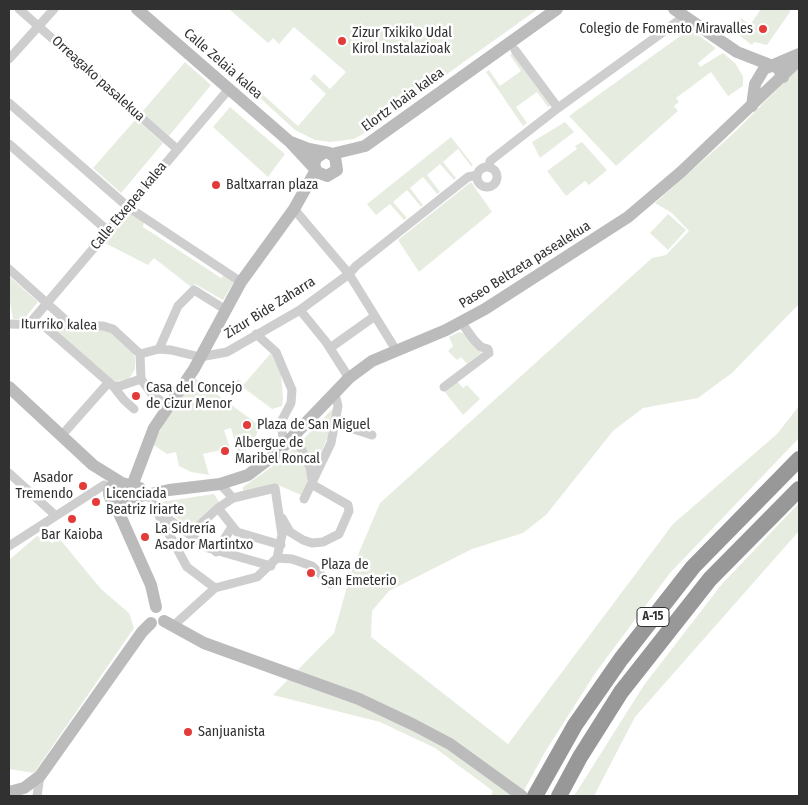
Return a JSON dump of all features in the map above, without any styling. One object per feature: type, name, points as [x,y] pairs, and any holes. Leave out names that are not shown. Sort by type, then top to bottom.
[{"type":"highway","name":"A-15","points":[[535,796],[575,725],[621,658],[693,567],[799,460]]},
{"type":"highway","name":"A-15","points":[[559,796],[580,757],[622,692],[710,579],[799,489]]},
{"type":"street","name":"Orreagako pasalekua","points":[[20,9],[177,149]]},
{"type":"street","points":[[9,59],[54,9]]},
{"type":"street","name":"Calle Zelaia kalea","points":[[138,9],[290,142],[315,170]]},
{"type":"street","name":"Elortz Ibaia kalea","points":[[296,206],[365,146],[557,9]]},
{"type":"street","points":[[674,9],[737,52],[778,68],[783,77]]},
{"type":"street","points":[[489,167],[490,161],[558,108],[685,16]]},
{"type":"street","points":[[515,50],[558,108]]},
{"type":"street","points":[[737,52],[757,79],[770,89]]},
{"type":"street","points":[[752,106],[757,79],[764,69],[799,54]]},
{"type":"street","name":"Paseo Beltzeta pasealekua","points":[[162,491],[220,484],[248,475],[284,446],[349,378],[372,361],[485,310],[628,217],[752,106],[799,60]]},
{"type":"street","name":"Calle Etxepea kalea","points":[[30,323],[229,89]]},
{"type":"street","points":[[9,102],[128,207],[242,282]]},
{"type":"street","name":"Calle Zelaia kalea","points":[[290,142],[328,153]]},
{"type":"street","points":[[9,144],[108,231]]},
{"type":"street","name":"Elortz Ibaia kalea","points":[[328,153],[365,146]]},
{"type":"street","points":[[328,153],[336,160],[334,172],[323,176],[315,170],[316,158],[328,153]]},
{"type":"street","points":[[489,167],[496,173],[497,179],[493,185],[484,186],[478,182],[477,175],[480,170],[489,167]]},
{"type":"street","name":"Elortz Ibaia kalea","points":[[200,357],[242,282],[296,206],[315,170]]},
{"type":"street","name":"Zizur Bide Zaharra","points":[[200,357],[227,352],[300,310],[349,274],[356,266],[468,177],[477,175]]},
{"type":"street","points":[[296,206],[349,274],[396,350]]},
{"type":"street","points":[[9,269],[70,324]]},
{"type":"street","points":[[159,349],[178,306],[194,290],[226,310]]},
{"type":"street","points":[[300,310],[330,348],[349,378]]},
{"type":"street","points":[[330,348],[375,316]]},
{"type":"street","points":[[444,388],[489,353],[488,349],[481,347],[474,340],[461,322]]},
{"type":"street","name":"Iturriko kalea","points":[[9,324],[70,324],[113,328],[140,354]]},
{"type":"street","points":[[42,324],[111,384],[134,409]]},
{"type":"street","points":[[256,334],[276,352],[292,390],[291,403],[281,422],[284,446]]},
{"type":"street","points":[[163,623],[164,611],[156,607],[151,585],[119,513],[130,491],[127,484],[147,442],[169,407],[200,357],[159,349],[140,354],[141,379],[152,394],[169,407]]},
{"type":"street","points":[[111,384],[120,386],[141,379]]},
{"type":"street","points":[[62,435],[111,384]]},
{"type":"street","points":[[9,387],[93,464],[127,484],[162,491]]},
{"type":"street","points":[[304,499],[331,443],[338,406],[335,394]]},
{"type":"street","points":[[335,424],[372,435]]},
{"type":"street","points":[[282,518],[290,532],[303,540],[312,543],[323,542],[339,534],[349,511],[348,505],[318,489],[312,482],[310,467],[298,442]]},
{"type":"street","points":[[93,464],[112,501],[124,501],[162,491]]},
{"type":"street","points":[[9,473],[55,515]]},
{"type":"street","points":[[9,546],[55,515],[112,487],[127,484]]},
{"type":"street","points":[[220,484],[233,498]]},
{"type":"street","points":[[9,792],[24,788],[40,776],[142,632],[163,623],[215,588],[257,577],[278,558],[281,544],[282,518],[275,488],[233,498],[218,508],[190,534]]},
{"type":"street","points":[[150,494],[155,509],[187,566],[215,588]]},
{"type":"street","points":[[218,508],[237,532],[281,544]]},
{"type":"street","points":[[155,509],[216,552],[271,566]]},
{"type":"street","points":[[216,552],[232,527]]},
{"type":"street","points":[[278,558],[292,559],[312,566],[331,584]]},
{"type":"street","points":[[163,623],[204,643],[325,686],[387,712],[450,744],[522,796]]},
{"type":"street","points":[[38,796],[40,776]]},
{"type":"shaded area","points":[[229,9],[538,9],[363,134],[354,139],[330,142],[315,140],[295,130],[249,88],[252,85],[298,126],[326,94],[310,79],[314,74],[330,89],[346,72],[294,27],[279,44],[273,38],[268,43]]},
{"type":"shaded area","points":[[761,9],[790,9],[790,12],[767,45],[754,42],[752,45],[732,30],[741,18],[750,25]]},
{"type":"shaded area","points":[[690,29],[716,48],[698,63],[700,67],[723,53],[735,63],[743,76],[743,86],[728,96],[711,72],[676,98],[679,102],[674,106],[678,111],[616,166],[569,116]]},
{"type":"shaded area","points":[[513,53],[551,105],[548,107],[537,92],[516,107],[527,123],[523,126],[486,72],[489,70],[500,86],[521,71],[510,55]]},
{"type":"shaded area","points":[[185,62],[211,85],[169,136],[142,112]]},
{"type":"shaded area","points":[[799,67],[799,304],[732,373],[698,398],[643,408],[613,431],[546,515],[523,533],[472,549],[389,591],[372,611],[371,637],[508,744],[673,524],[777,434],[799,406],[799,438],[670,573],[596,672],[545,752],[521,796],[491,796],[493,791],[435,748],[380,722],[273,695],[334,633],[352,569],[380,503],[652,258],[666,255],[689,231],[672,213],[655,203],[736,131]]},
{"type":"shaded area","points":[[230,107],[285,154],[268,177],[213,127]]},
{"type":"shaded area","points":[[136,119],[163,143],[121,193],[93,168]]},
{"type":"shaded area","points":[[565,122],[574,132],[540,158],[532,142]]},
{"type":"shaded area","points":[[451,137],[473,165],[471,166],[458,149],[443,162],[456,178],[454,180],[440,164],[427,175],[440,192],[437,194],[423,177],[410,188],[423,205],[421,207],[407,190],[393,202],[407,218],[404,220],[390,204],[376,215],[367,204]]},
{"type":"shaded area","points":[[582,142],[607,170],[589,185],[585,181],[566,196],[547,171],[577,149],[575,146]]},
{"type":"shaded area","points":[[471,182],[492,212],[419,272],[398,240]]},
{"type":"shaded area","points":[[127,214],[133,214],[144,222],[143,227],[221,278],[224,275],[234,282],[223,300],[195,284],[191,287],[154,258],[148,265],[105,243]]},
{"type":"shaded area","points":[[668,214],[686,230],[668,250],[650,233]]},
{"type":"shaded area","points":[[9,276],[38,302],[24,319],[13,319],[9,297]]},
{"type":"shaded area","points":[[54,328],[95,328],[110,331],[131,348],[135,358],[135,369],[127,380],[114,381],[53,331]]},
{"type":"shaded area","points":[[459,332],[465,334],[481,353],[467,364],[461,357],[457,360],[448,351],[453,346],[449,337]]},
{"type":"shaded area","points":[[272,352],[281,373],[283,399],[282,406],[272,409],[236,382],[238,379],[244,384]]},
{"type":"shaded area","points":[[192,376],[260,426],[251,448],[238,452],[231,428],[224,430],[230,448],[203,454],[209,475],[191,472],[179,466],[176,452],[167,454],[152,444]]},
{"type":"shaded area","points":[[457,381],[463,388],[467,385],[480,399],[463,415],[444,391]]},
{"type":"shaded area","points":[[335,406],[327,439],[301,495],[278,485],[246,492],[243,490],[243,487],[273,466],[301,442]]},
{"type":"shaded area","points":[[214,494],[220,503],[189,529],[160,502]]},
{"type":"shaded area","points":[[799,503],[799,531],[635,717],[594,796],[574,796],[644,685],[722,584]]},
{"type":"shaded area","points":[[37,536],[53,543],[58,537],[101,589],[129,613],[134,628],[34,773],[9,769],[9,560]]},
{"type":"place","name":"Colegio de Fomento Miravalles","points":[[763,29]]},
{"type":"place","name":"Zizur Txikiko Udal Kirol Instalazioak","points":[[342,41]]},
{"type":"place","name":"Baltxarran plaza","points":[[216,185]]},
{"type":"place","name":"Casa del Concejo de Cizur Menor","points":[[136,396]]},
{"type":"place","name":"Plaza de San Miguel","points":[[247,425]]},
{"type":"place","name":"Albergue de Maribel Roncal","points":[[225,451]]},
{"type":"place","name":"Asador Tremendo","points":[[83,486]]},
{"type":"place","name":"Licenciada Beatriz Iriarte","points":[[96,502]]},
{"type":"place","name":"Bar Kaioba","points":[[72,519]]},
{"type":"place","name":"La Sidrería Asador Martintxo","points":[[145,537]]},
{"type":"place","name":"Plaza de San Emeterio","points":[[311,573]]},
{"type":"place","name":"Sanjuanista","points":[[188,732]]}]
